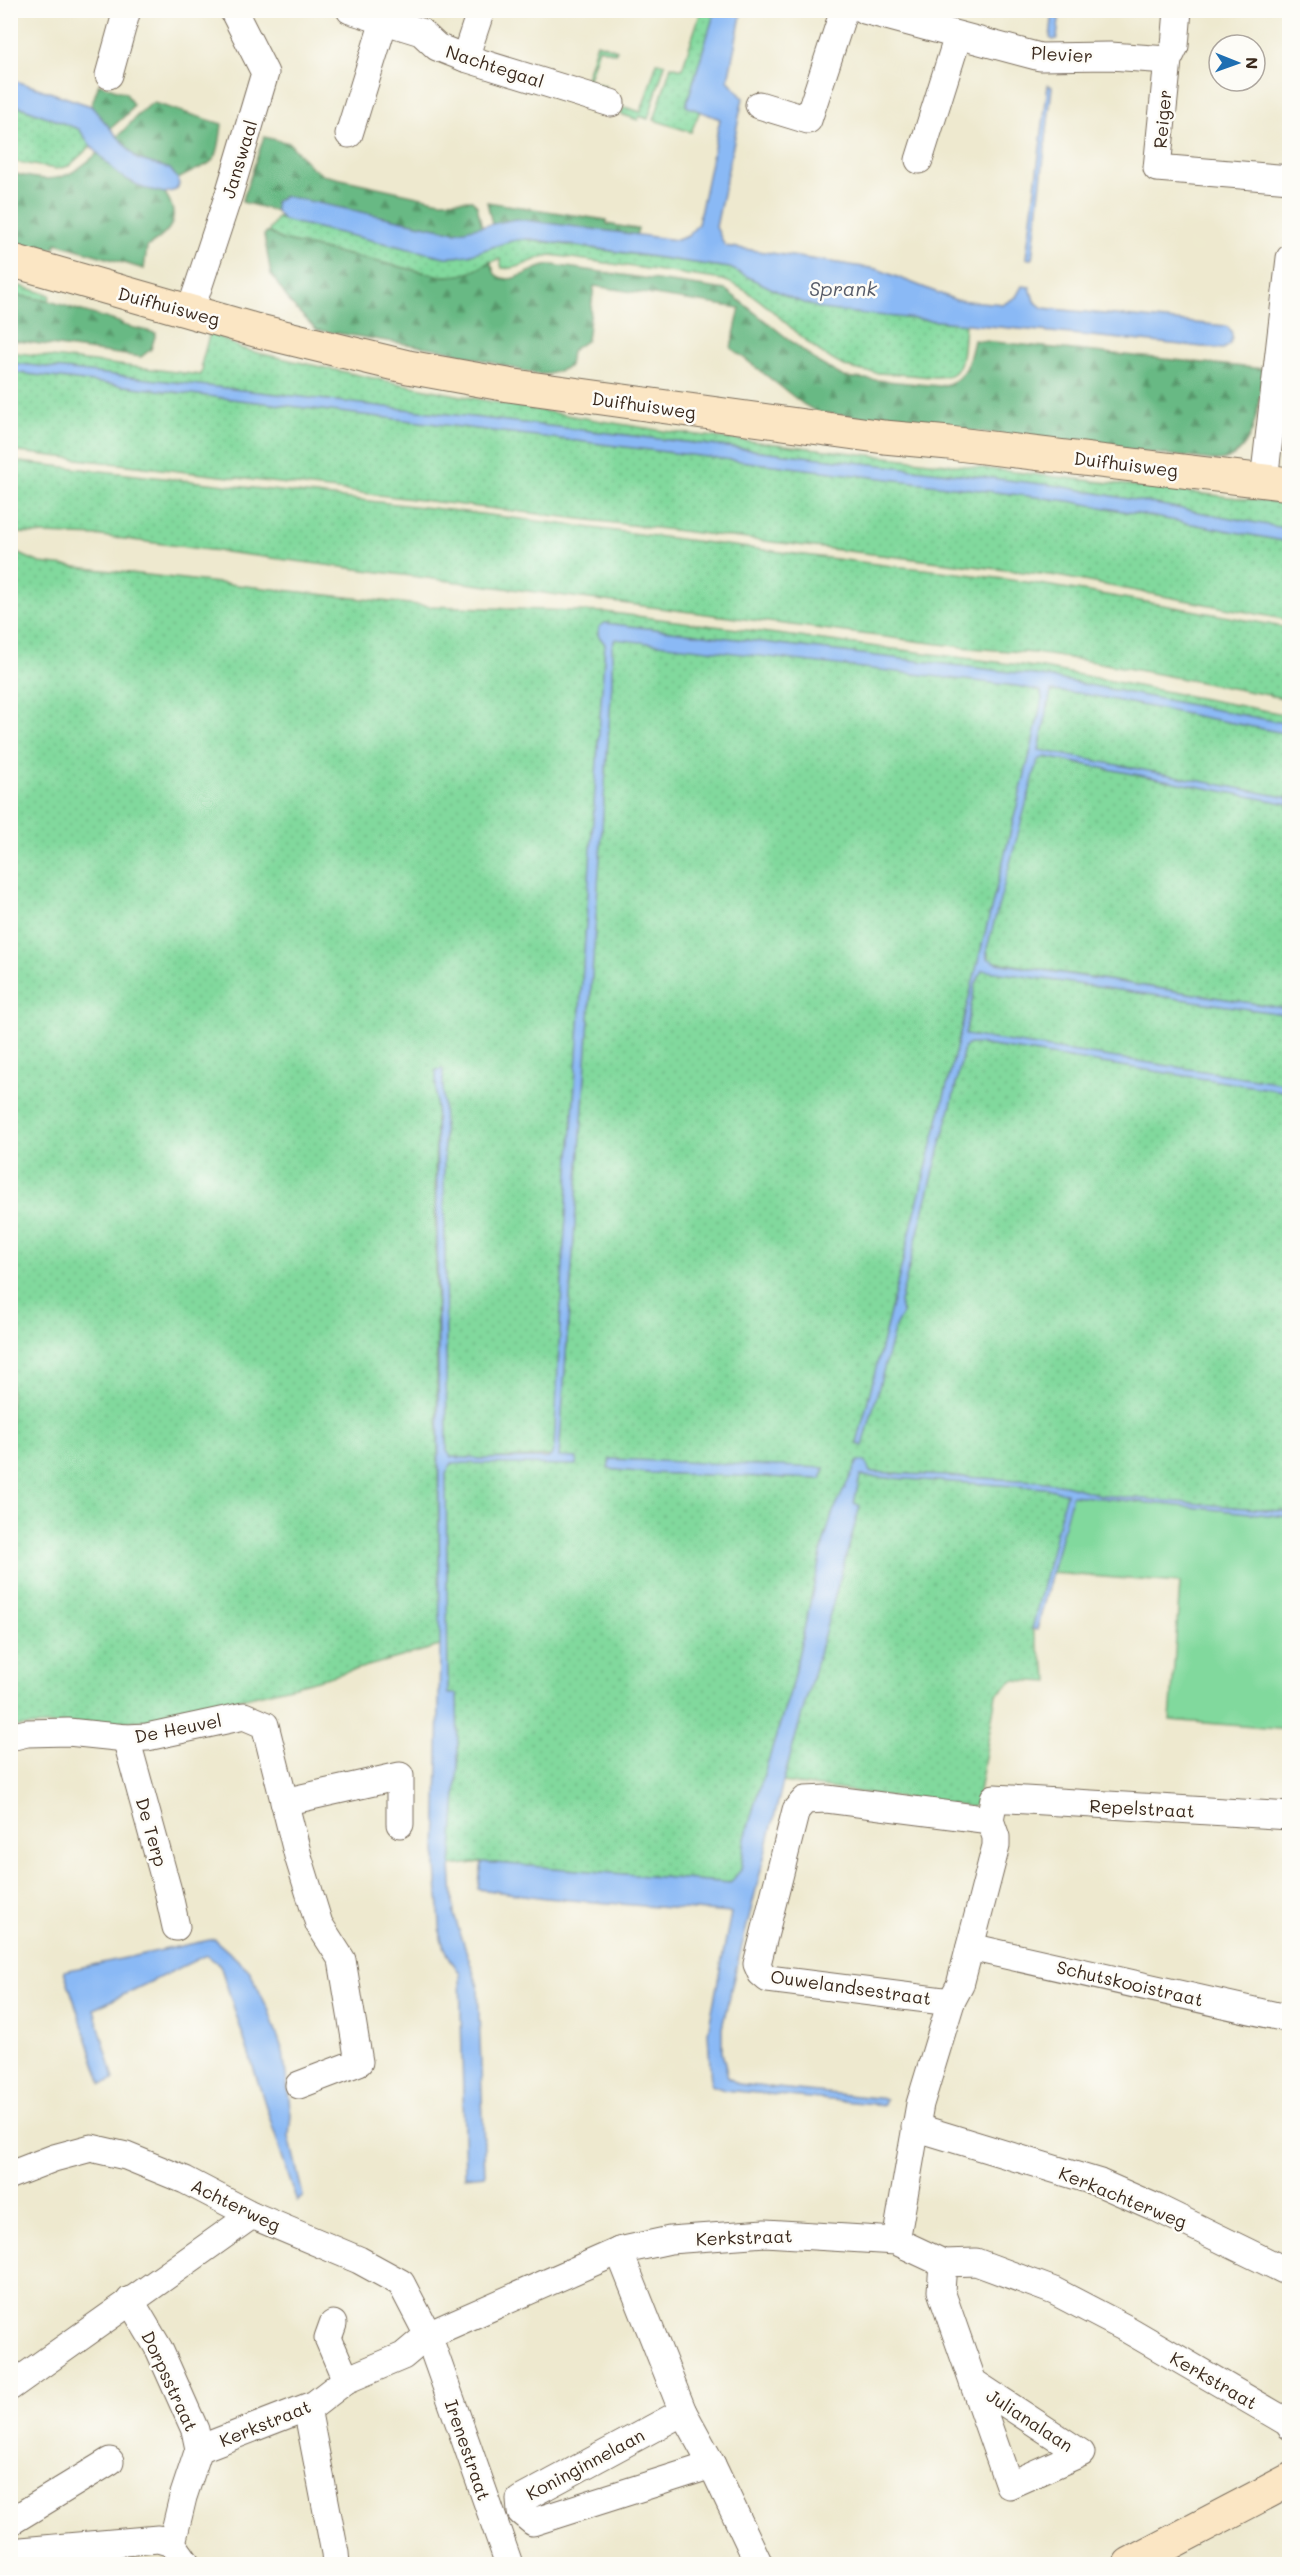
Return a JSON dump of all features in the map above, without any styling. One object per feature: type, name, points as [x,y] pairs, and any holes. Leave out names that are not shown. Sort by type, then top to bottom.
[{"type":"main road","name":"Duifhuisweg","points":[[10,260],[190,312],[408,367],[567,394],[884,438],[949,443],[1277,482]]},
{"type":"main road","points":[[1131,2565],[1290,2480]]},
{"type":"street","points":[[109,75],[127,10]]},
{"type":"street","name":"Janswaal","points":[[190,312],[265,74],[233,10]]},
{"type":"street","name":"Nachtegaal","points":[[350,10],[421,32],[437,47],[465,58],[611,103]]},
{"type":"street","points":[[465,58],[481,10]]},
{"type":"street","points":[[759,105],[808,120],[844,10]]},
{"type":"street","name":"Plevier","points":[[864,10],[1040,57],[1110,56],[1168,60]]},
{"type":"street","name":"Reiger","points":[[1178,10],[1175,46],[1168,60],[1157,168],[1290,179]]},
{"type":"street","points":[[349,134],[384,21]]},
{"type":"street","points":[[920,160],[958,36]]},
{"type":"street","points":[[1277,482],[1290,258]]},
{"type":"street","name":"De Heuvel","points":[[10,1737],[27,1732],[68,1732],[126,1738],[147,1737],[243,1716],[265,1725],[298,1856],[319,1924],[342,1960],[359,2062],[299,2085]]},
{"type":"street","name":"De Terp","points":[[126,1738],[176,1927]]},
{"type":"street","points":[[284,1802],[400,1776],[400,1824]]},
{"type":"street","name":"Ouwelandsestraat","points":[[896,2241],[920,2104],[951,2002],[960,1985],[996,1846],[992,1809],[827,1799],[805,1800],[796,1810],[757,1964],[761,1973],[768,1979],[951,2002]]},
{"type":"street","name":"Repelstraat","points":[[992,1809],[1290,1816]]},
{"type":"street","name":"Schutskooistraat","points":[[970,1947],[1290,2019]]},
{"type":"street","name":"Kerkachterweg","points":[[915,2127],[1100,2184],[1157,2208],[1290,2273]]},
{"type":"street","name":"Achterweg","points":[[11,2173],[91,2148],[126,2156],[185,2180],[252,2215],[359,2260],[401,2283],[428,2335]]},
{"type":"street","points":[[10,2387],[252,2215]]},
{"type":"street","name":"Kerkstraat","points":[[199,2449],[311,2406],[346,2380],[403,2356],[428,2335],[619,2251],[675,2239],[765,2233],[896,2241],[943,2264],[976,2262],[1054,2291],[1127,2329],[1287,2422],[1290,2426]]},
{"type":"street","points":[[619,2251],[683,2412],[712,2465],[759,2565]]},
{"type":"street","name":"Julianalaan","points":[[943,2264],[941,2291],[973,2382]]},
{"type":"street","name":"Dorpsstraat","points":[[130,2300],[159,2349],[195,2430],[199,2449],[183,2497],[180,2554]]},
{"type":"street","points":[[333,2324],[328,2338],[346,2380]]},
{"type":"street","name":"Irenestraat","points":[[428,2335],[509,2565]]},
{"type":"street","points":[[311,2406],[336,2565]]},
{"type":"street","name":"Koninginnelaan","points":[[683,2412],[520,2500],[521,2512],[533,2522],[712,2465]]},
{"type":"street","points":[[10,2522],[110,2461]]},
{"type":"street","points":[[10,2552],[158,2539],[180,2554]]},
{"type":"green space","points":[[701,11],[715,11],[686,106],[700,111],[691,132],[654,120],[671,66],[682,69]]},
{"type":"green space","points":[[597,43],[617,50],[615,53],[599,48],[588,81],[605,86],[603,91],[584,85]]},
{"type":"green space","points":[[657,62],[665,64],[648,119],[639,116],[638,120],[621,114],[624,107],[641,112]]},
{"type":"green space","points":[[99,84],[126,93],[133,105],[127,114],[110,129],[91,106]]},
{"type":"green space","points":[[10,103],[79,129],[91,146],[69,166],[56,169],[11,161]]},
{"type":"green space","points":[[154,103],[222,124],[218,149],[212,161],[178,179],[170,169],[137,159],[117,137],[141,112]]},
{"type":"green space","points":[[264,137],[289,143],[311,167],[323,175],[440,201],[472,200],[477,206],[482,227],[455,232],[285,196],[275,202],[276,211],[242,202]]},
{"type":"green space","points":[[98,153],[128,179],[144,187],[165,193],[170,202],[173,210],[171,224],[162,236],[147,247],[144,269],[56,243],[55,248],[33,251],[11,244],[11,173],[38,178],[58,178],[76,170]]},
{"type":"green space","points":[[487,202],[606,220],[607,224],[638,229],[636,235],[516,219],[492,224]]},
{"type":"green space","points":[[278,216],[283,220],[445,257],[475,253],[524,239],[730,268],[793,299],[822,309],[965,324],[960,364],[956,371],[941,377],[858,370],[842,365],[826,356],[755,297],[723,280],[551,255],[515,268],[502,268],[500,259],[469,274],[440,276],[282,240],[268,232]]},
{"type":"green space","points":[[268,232],[282,240],[440,276],[466,273],[490,261],[495,274],[509,279],[553,265],[726,290],[819,363],[844,377],[940,386],[949,384],[961,376],[965,370],[974,340],[1264,369],[1254,424],[1249,437],[1233,456],[1220,461],[817,412],[803,404],[731,348],[740,308],[594,286],[587,340],[571,351],[569,367],[549,374],[535,374],[445,350],[317,330],[291,304],[271,274],[264,235]]},
{"type":"green space","points":[[10,283],[50,295],[49,301],[11,294]]},
{"type":"green space","points":[[10,294],[49,301],[122,323],[122,325],[156,333],[151,349],[141,357],[11,340]]},
{"type":"green space","points":[[210,332],[240,348],[258,353],[460,396],[613,423],[664,431],[1289,504],[1289,529],[1059,486],[11,363],[11,352],[201,375],[203,366],[201,365]]},
{"type":"green space","points":[[11,372],[1069,501],[1289,542],[1289,620],[1057,576],[11,451]]},
{"type":"green space","points":[[11,461],[449,510],[992,577],[1091,592],[1289,628],[1289,699],[1095,662],[1035,653],[970,648],[101,536],[14,533],[11,532]]},
{"type":"green space","points":[[10,550],[40,563],[427,606],[605,612],[1043,668],[1289,715],[1289,724],[1041,676],[605,623],[598,635],[605,644],[564,1246],[554,1448],[551,1456],[481,1459],[450,1457],[447,1451],[443,1070],[437,1070],[435,1187],[440,1646],[307,1683],[154,1720],[11,1727]]},
{"type":"green space","points":[[615,639],[1017,686],[1041,691],[1042,699],[1032,746],[857,1444],[863,1445],[895,1327],[902,1314],[900,1302],[964,1048],[969,1044],[979,1044],[1289,1092],[1289,1512],[1100,1495],[1065,1485],[1037,1481],[870,1472],[865,1461],[856,1464],[855,1471],[833,1512],[824,1541],[790,1692],[745,1839],[741,1871],[730,1883],[482,1862],[451,1866],[458,1763],[457,1694],[448,1694],[446,1474],[451,1463],[576,1464],[576,1458],[559,1458],[612,681],[612,646]],"holes":[[[610,1459],[825,1469],[821,1479],[648,1473],[608,1469]]]},
{"type":"green space","points":[[1051,691],[1079,693],[1289,734],[1289,798],[1039,750]]},
{"type":"green space","points":[[1045,757],[1289,804],[1289,1009],[989,961],[987,948],[1033,772],[1038,760]]},
{"type":"green space","points":[[982,970],[1289,1015],[1289,1084],[965,1035],[975,986]]},
{"type":"green space","points":[[860,1476],[1046,1488],[1067,1493],[1032,1629],[1050,1682],[1013,1680],[996,1695],[977,1803],[972,1807],[783,1782],[860,1506],[854,1503]]},
{"type":"green space","points":[[1071,1495],[1289,1517],[1289,1730],[1170,1720],[1180,1583],[1052,1573]]},
{"type":"water","name":"Sprank","points":[[715,11],[742,11],[728,80],[743,98],[716,227],[725,246],[877,269],[956,300],[1004,304],[1016,297],[1022,286],[1030,287],[1034,301],[1043,308],[1226,326],[1232,334],[1229,345],[1223,349],[822,309],[793,299],[730,268],[530,239],[509,242],[468,255],[445,257],[283,220],[276,211],[275,202],[285,196],[455,232],[516,219],[677,240],[688,236],[698,224],[720,119],[686,106]]},
{"type":"water","points":[[1053,11],[1060,11],[1057,39],[1053,40],[1050,38]]},
{"type":"water","points":[[10,79],[91,106],[137,159],[170,169],[178,179],[179,185],[176,190],[165,193],[143,188],[119,175],[91,146],[79,129],[11,103]]},
{"type":"water","points":[[1048,85],[1052,87],[1032,259],[1029,259],[1026,258]]},
{"type":"water","points":[[11,363],[1059,486],[1289,529],[1289,542],[1069,501],[11,372]]},
{"type":"water","points":[[605,623],[1041,676],[1289,724],[1289,734],[1079,693],[1051,691],[1039,750],[1289,798],[1289,804],[1046,757],[1038,760],[987,948],[987,958],[997,963],[1289,1009],[1289,1015],[982,970],[975,986],[965,1035],[1289,1084],[1289,1092],[979,1044],[969,1044],[964,1047],[900,1302],[902,1314],[895,1327],[863,1446],[857,1444],[1032,746],[1042,699],[1041,691],[1017,686],[615,639],[612,646],[612,681],[559,1457],[577,1458],[576,1465],[452,1463],[446,1474],[448,1694],[457,1694],[458,1763],[451,1866],[454,1915],[478,1986],[485,2175],[465,2177],[460,1973],[450,1959],[441,1939],[436,1865],[440,1646],[436,1070],[443,1069],[447,1451],[451,1457],[548,1458],[554,1448],[564,1246],[605,644],[598,635],[599,627]]},
{"type":"water","points":[[610,1459],[825,1468],[821,1479],[648,1473],[608,1469]]},
{"type":"water","points":[[858,1461],[865,1461],[870,1472],[1037,1481],[1065,1485],[1101,1495],[1290,1512],[1289,1517],[1072,1495],[1037,1630],[1032,1629],[1066,1493],[1046,1488],[860,1476],[854,1503],[860,1506],[783,1782],[722,2028],[722,2052],[728,2077],[738,2084],[886,2099],[884,2105],[724,2090],[711,2085],[708,2032],[731,1913],[546,1898],[478,1889],[482,1862],[730,1883],[741,1870],[745,1839],[754,1806],[790,1692],[824,1541],[833,1512]]},
{"type":"water","points":[[214,1939],[249,1970],[269,2011],[283,2052],[291,2115],[289,2136],[303,2196],[297,2202],[220,1965],[206,1955],[94,2009],[114,2079],[102,2084],[64,1971]]}]
